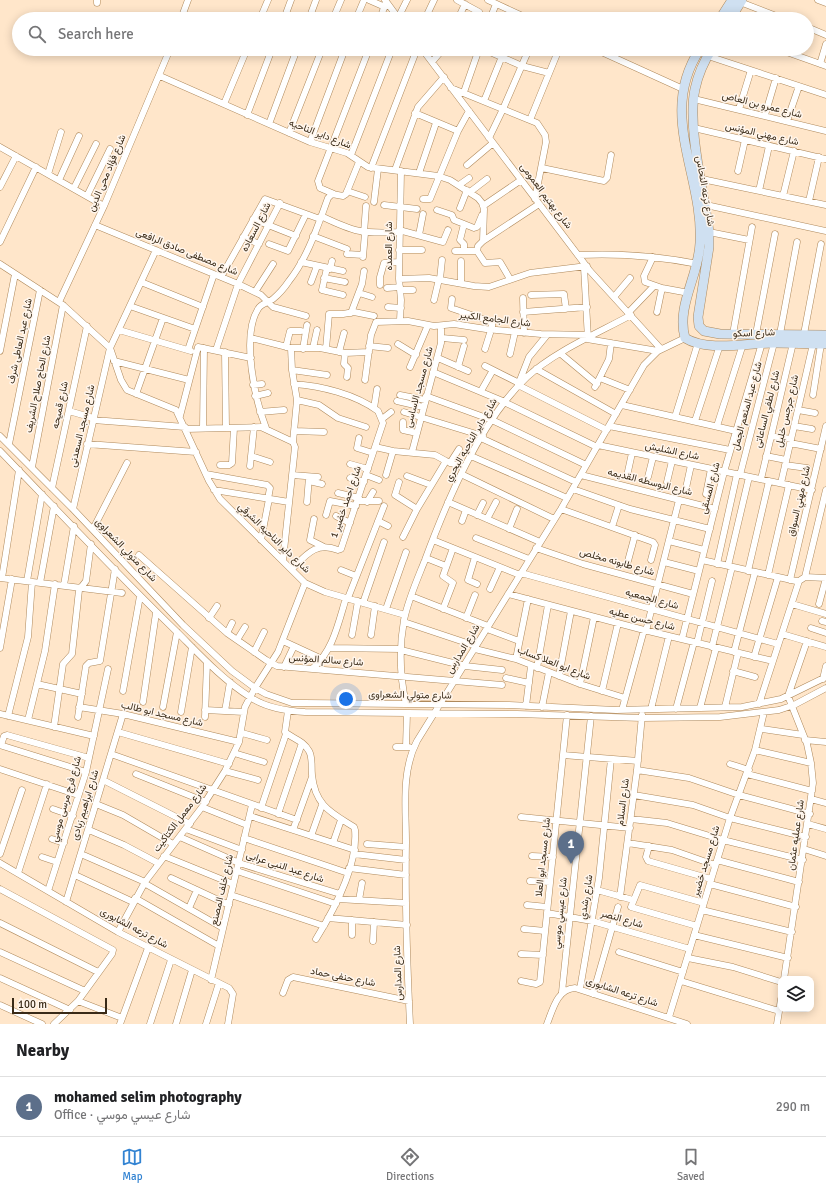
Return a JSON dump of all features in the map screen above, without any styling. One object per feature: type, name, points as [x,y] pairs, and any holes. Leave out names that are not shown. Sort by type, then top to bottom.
[{"type":"main road","points":[[727,12],[738,1]]},
{"type":"main road","points":[[733,12],[738,1]]},
{"type":"main road","name":"شارع ترعه النحاس","points":[[685,338],[682,321],[698,264],[701,232],[681,117],[683,89],[689,70],[696,56]]},
{"type":"main road","name":"شارع ترعه النحاس","points":[[704,331],[699,326],[698,317],[709,247],[709,232],[694,128],[694,99],[698,77],[708,56]]},
{"type":"main road","points":[[681,117],[694,117]]},
{"type":"main road","name":"شارع اسكو","points":[[704,331],[720,334],[826,335]]},
{"type":"main road","name":"شارع اسكو","points":[[685,338],[698,343],[720,345],[762,343],[820,344]]},
{"type":"street","points":[[184,12],[188,0]]},
{"type":"street","points":[[263,12],[268,0]]},
{"type":"street","points":[[287,12],[291,0]]},
{"type":"street","points":[[311,12],[316,0]]},
{"type":"street","points":[[336,12],[340,0]]},
{"type":"street","points":[[359,12],[364,0]]},
{"type":"street","points":[[369,0],[385,3],[393,12]]},
{"type":"street","points":[[402,12],[407,0]]},
{"type":"street","points":[[428,12],[434,0]]},
{"type":"street","points":[[457,0],[479,12]]},
{"type":"street","points":[[488,0],[510,12]]},
{"type":"street","points":[[818,0],[826,3]]},
{"type":"street","points":[[738,1],[766,12]]},
{"type":"street","points":[[461,12],[465,4]]},
{"type":"street","points":[[493,12],[496,4]]},
{"type":"street","points":[[814,30],[826,34]]},
{"type":"street","points":[[798,56],[823,65],[826,44]]},
{"type":"street","name":"شارع فؤاد محى الدين","points":[[61,304],[167,56]]},
{"type":"street","points":[[224,104],[244,56]]},
{"type":"street","points":[[247,115],[269,56]]},
{"type":"street","points":[[269,124],[294,56]]},
{"type":"street","points":[[289,133],[319,56]]},
{"type":"street","points":[[310,142],[342,56]]},
{"type":"street","points":[[359,162],[347,191],[343,196],[320,188],[318,183],[366,56]]},
{"type":"street","points":[[351,155],[389,56]]},
{"type":"street","points":[[371,168],[414,56]]},
{"type":"street","name":"شارع بهتيم العمومى","points":[[427,56],[585,266],[630,314],[659,350]]},
{"type":"street","points":[[432,62],[437,56]]},
{"type":"street","points":[[464,92],[477,56]]},
{"type":"street","points":[[467,165],[491,140],[526,56]]},
{"type":"street","points":[[530,120],[556,56]]},
{"type":"street","points":[[610,56],[683,89]]},
{"type":"street","points":[[719,56],[751,70],[826,95]]},
{"type":"street","points":[[484,101],[502,57],[522,66],[549,73]]},
{"type":"street","points":[[739,109],[751,70]]},
{"type":"street","name":"شارع داير الناحيه","points":[[160,76],[310,142],[331,150],[351,155],[359,162],[371,168],[438,176],[469,191],[478,198],[483,209]]},
{"type":"street","name":"شارع العمده","points":[[400,320],[398,171],[415,113],[421,103],[444,77]]},
{"type":"street","points":[[765,116],[776,78]]},
{"type":"street","points":[[787,121],[799,86]]},
{"type":"street","points":[[451,88],[530,120],[542,128],[545,134],[546,142],[537,202],[483,241],[478,246],[477,250]]},
{"type":"street","name":"شارع عمرو بن العاص","points":[[694,99],[826,131]]},
{"type":"street","points":[[423,199],[430,199],[438,176],[458,131],[469,111]]},
{"type":"street","points":[[415,113],[458,131]]},
{"type":"street","points":[[419,173],[436,123]]},
{"type":"street","name":"شارع مهني المؤنس","points":[[694,128],[823,158]]},
{"type":"street","points":[[48,174],[61,132]]},
{"type":"street","points":[[59,180],[79,136]]},
{"type":"street","points":[[738,171],[745,140]]},
{"type":"street","points":[[74,188],[96,144]]},
{"type":"street","points":[[758,190],[769,146]]},
{"type":"street","points":[[0,147],[104,206]]},
{"type":"street","points":[[87,196],[110,149]]},
{"type":"street","points":[[783,196],[794,151]]},
{"type":"street","points":[[542,168],[604,181],[608,178],[611,155]]},
{"type":"street","points":[[0,187],[16,156]]},
{"type":"street","points":[[808,201],[823,158]]},
{"type":"street","points":[[0,242],[36,167]]},
{"type":"street","points":[[374,202],[378,169]]},
{"type":"street","points":[[459,185],[469,178]]},
{"type":"street","points":[[460,208],[469,191],[487,179]]},
{"type":"street","points":[[702,179],[826,205]]},
{"type":"street","points":[[437,210],[452,215],[455,221],[476,228],[483,209],[521,180]]},
{"type":"street","points":[[347,191],[365,197]]},
{"type":"street","points":[[266,428],[255,396],[251,358],[251,338],[258,308],[274,298],[289,281],[313,236],[328,198],[334,194]]},
{"type":"street","points":[[221,277],[264,200],[268,199],[348,229],[364,233],[399,231],[443,242],[448,230]]},
{"type":"street","name":"شارع السعاده","points":[[216,350],[238,284],[280,203]]},
{"type":"street","points":[[384,205],[417,209]]},
{"type":"street","points":[[706,205],[826,231]]},
{"type":"street","points":[[313,236],[347,252],[363,256],[366,206]]},
{"type":"street","points":[[483,209],[483,241]]},
{"type":"street","points":[[269,244],[287,252],[306,214]]},
{"type":"street","points":[[419,235],[423,214]]},
{"type":"street","points":[[253,219],[296,236]]},
{"type":"street","points":[[464,224],[460,240],[464,245],[464,251]]},
{"type":"street","name":"شارع مصطفى صادق الرافعى","points":[[95,225],[238,284],[263,296],[267,303],[279,310],[306,316]]},
{"type":"street","points":[[733,334],[752,227]]},
{"type":"street","points":[[709,232],[749,240]]},
{"type":"street","points":[[756,334],[775,234]]},
{"type":"street","points":[[243,237],[259,244]]},
{"type":"street","points":[[780,334],[797,242]]},
{"type":"street","points":[[804,334],[821,244]]},
{"type":"street","name":"شارع مسجد السعدنى","points":[[73,509],[110,348],[156,250]]},
{"type":"street","points":[[399,250],[422,250]]},
{"type":"street","points":[[455,251],[477,250]]},
{"type":"street","points":[[477,250],[485,263],[500,262],[510,279]]},
{"type":"street","points":[[578,255],[609,254],[654,256],[698,264]]},
{"type":"street","points":[[654,256],[643,278],[645,282],[654,286],[689,293]]},
{"type":"street","points":[[434,300],[442,260]]},
{"type":"street","points":[[332,261],[324,278],[322,291],[343,295]]},
{"type":"street","points":[[300,262],[343,271]]},
{"type":"street","points":[[380,285],[385,262],[399,262]]},
{"type":"street","points":[[461,262],[461,283]]},
{"type":"street","points":[[0,264],[61,304],[110,348],[123,385],[132,393],[174,408],[180,416]]},
{"type":"street","points":[[255,292],[273,264]]},
{"type":"street","points":[[311,282],[317,266]]},
{"type":"street","points":[[375,266],[383,267]]},
{"type":"street","points":[[399,279],[419,277],[489,287],[530,273],[585,266],[588,338]]},
{"type":"street","points":[[351,313],[359,293],[364,271]]},
{"type":"street","points":[[0,351],[15,274]]},
{"type":"street","points":[[188,350],[214,274]]},
{"type":"street","points":[[324,278],[345,282]]},
{"type":"street","points":[[614,297],[630,278]]},
{"type":"street","points":[[141,282],[203,307]]},
{"type":"street","name":"شارع داير الناحيه البحري","points":[[406,704],[402,675],[401,650],[405,615],[432,540],[448,502],[464,468],[492,420],[519,384],[536,369],[630,314],[654,286]]},
{"type":"street","points":[[387,288],[413,290]]},
{"type":"street","points":[[657,312],[662,288]]},
{"type":"street","name":"شارع عبد العاطى شرف","points":[[9,444],[40,290]]},
{"type":"street","points":[[359,293],[372,297]]},
{"type":"street","points":[[531,295],[564,294],[566,309]]},
{"type":"street","points":[[523,298],[524,333]]},
{"type":"street","points":[[452,299],[451,307],[492,322],[485,348]]},
{"type":"street","name":"شارع الحاج صلاح الشريف","points":[[32,467],[61,304]]},
{"type":"street","points":[[130,306],[195,329]]},
{"type":"street","points":[[388,307],[401,308]]},
{"type":"street","points":[[523,312],[586,307]]},
{"type":"street","points":[[326,349],[329,314],[351,313],[374,316]]},
{"type":"street","points":[[136,394],[163,318]]},
{"type":"street","name":"شارع الجامع الكبير","points":[[369,349],[375,323],[400,320],[428,325],[441,326],[454,324],[491,330],[588,338],[659,350]]},
{"type":"street","points":[[303,349],[307,325]]},
{"type":"street","points":[[410,367],[428,325]]},
{"type":"street","name":"شارع قميحه","points":[[52,488],[87,326]]},
{"type":"street","name":"شارع مسجد الاساسى","points":[[412,452],[420,416],[438,358],[442,338],[441,326]]},
{"type":"street","points":[[119,330],[196,353]]},
{"type":"street","points":[[283,560],[292,475],[297,400],[288,348],[290,330],[300,330]]},
{"type":"street","points":[[313,348],[317,330]]},
{"type":"street","points":[[510,354],[515,332]]},
{"type":"street","points":[[344,333],[342,353],[344,364],[348,368],[346,377]]},
{"type":"street","points":[[519,384],[533,350],[547,335]]},
{"type":"street","points":[[251,338],[288,348],[326,349],[342,353],[388,348]]},
{"type":"street","points":[[442,338],[464,343],[458,367]]},
{"type":"street","name":"شارع المدارس","points":[[410,1024],[406,902],[406,771],[414,747],[561,509],[648,360],[659,350],[685,338]]},
{"type":"street","points":[[597,383],[609,359],[611,343]]},
{"type":"street","points":[[675,417],[698,343]]},
{"type":"street","name":"شارع المسقى","points":[[682,639],[724,472],[762,343]]},
{"type":"street","name":"شارع عبد المنعم الجمل","points":[[716,564],[738,474],[774,343]]},
{"type":"street","name":"شارع لطفي الساعاتى","points":[[761,479],[793,343]]},
{"type":"street","points":[[358,344],[358,352]]},
{"type":"street","points":[[398,344],[416,354]]},
{"type":"street","points":[[717,426],[744,344]]},
{"type":"street","points":[[813,395],[820,344]]},
{"type":"street","name":"شارع جرجس خليل","points":[[781,483],[798,410],[820,344]]},
{"type":"street","points":[[695,421],[720,345]]},
{"type":"street","points":[[180,416],[198,347],[251,358]]},
{"type":"street","points":[[203,428],[204,348]]},
{"type":"street","points":[[365,380],[369,349]]},
{"type":"street","points":[[225,352],[226,428]]},
{"type":"street","points":[[561,354],[597,383],[630,390]]},
{"type":"street","points":[[438,358],[468,371]]},
{"type":"street","points":[[114,361],[189,380]]},
{"type":"street","points":[[485,366],[608,428],[730,450]]},
{"type":"street","points":[[536,369],[616,414]]},
{"type":"street","points":[[292,370],[327,375]]},
{"type":"street","points":[[480,392],[493,370]]},
{"type":"street","name":"شارع الشليش","points":[[434,372],[505,402],[597,446],[812,490]]},
{"type":"street","points":[[254,385],[262,384]]},
{"type":"street","points":[[294,384],[327,390],[374,408],[382,419],[391,412]]},
{"type":"street","points":[[374,408],[377,388]]},
{"type":"street","points":[[255,396],[268,393]]},
{"type":"street","points":[[399,398],[425,401],[492,420],[586,465]]},
{"type":"street","points":[[297,400],[319,404],[338,418],[366,427]]},
{"type":"street","points":[[622,405],[736,431]]},
{"type":"street","points":[[260,412],[284,410]]},
{"type":"street","points":[[798,410],[815,413]]},
{"type":"street","points":[[69,411],[93,419],[186,428],[266,428],[293,442]]},
{"type":"street","points":[[404,412],[482,437],[576,482]]},
{"type":"street","name":"شارع داير الناحيه الشرقي","points":[[180,416],[214,490],[261,540],[305,583],[325,592],[405,615]]},
{"type":"street","name":"شارع احمد خضير 1","points":[[292,569],[308,554],[322,546],[340,550],[382,428],[382,419]]},
{"type":"street","points":[[403,422],[403,430],[417,433]]},
{"type":"street","points":[[794,426],[812,429]]},
{"type":"street","name":"شارع مهني السواق","points":[[790,580],[826,426]]},
{"type":"street","points":[[250,466],[254,427]]},
{"type":"street","points":[[220,465],[229,465],[232,463],[234,428]]},
{"type":"street","points":[[294,431],[324,432]]},
{"type":"street","name":"شارع متولي الشعراوى","points":[[0,436],[73,509],[183,624],[232,671],[266,694],[292,703],[526,706],[622,710],[725,707],[759,704],[788,696],[824,678]]},
{"type":"street","points":[[771,436],[821,449]]},
{"type":"street","points":[[359,438],[357,448],[435,454],[448,462],[464,468]]},
{"type":"street","points":[[87,444],[196,452]]},
{"type":"street","points":[[403,536],[431,485],[459,449]]},
{"type":"street","name":"شارع متولي الشعراوى","points":[[0,450],[156,613],[230,682],[250,698],[288,711],[436,712],[642,718],[720,717],[764,712],[792,706],[826,688]]},
{"type":"street","points":[[386,475],[393,451]]},
{"type":"street","points":[[627,476],[632,453]]},
{"type":"street","points":[[251,456],[270,462]]},
{"type":"street","points":[[471,456],[567,498]]},
{"type":"street","points":[[766,456],[807,468]]},
{"type":"street","points":[[648,477],[652,457]]},
{"type":"street","points":[[667,482],[672,461]]},
{"type":"street","points":[[93,530],[128,462]]},
{"type":"street","points":[[350,464],[367,472],[379,480]]},
{"type":"street","points":[[686,488],[691,465]]},
{"type":"street","points":[[706,494],[711,469]]},
{"type":"street","points":[[19,470],[1,578],[122,593]]},
{"type":"street","points":[[206,474],[267,485],[270,488],[261,540]]},
{"type":"street","points":[[461,474],[554,519]]},
{"type":"street","points":[[292,475],[322,484]]},
{"type":"street","name":"شارع البوسطه القديمه","points":[[581,475],[715,509]]},
{"type":"street","points":[[406,476],[431,485]]},
{"type":"street","points":[[309,479],[318,477]]},
{"type":"street","points":[[700,708],[749,477]]},
{"type":"street","points":[[350,478],[364,482]]},
{"type":"street","points":[[307,502],[309,479]]},
{"type":"street","points":[[748,571],[769,481]]},
{"type":"street","points":[[399,482],[395,495],[417,509]]},
{"type":"street","points":[[768,575],[788,485]]},
{"type":"street","points":[[573,489],[619,505],[710,528]]},
{"type":"street","points":[[214,490],[289,502]]},
{"type":"street","points":[[805,577],[826,490]]},
{"type":"street","points":[[367,502],[373,492]]},
{"type":"street","points":[[338,493],[357,502]]},
{"type":"street","points":[[8,716],[28,637],[30,581],[42,494]]},
{"type":"street","points":[[622,710],[652,610],[679,500]]},
{"type":"street","points":[[326,515],[330,501],[379,501]]},
{"type":"street","points":[[448,502],[540,542]]},
{"type":"street","points":[[487,519],[496,502]]},
{"type":"street","points":[[477,515],[483,503]]},
{"type":"street","points":[[612,527],[619,505]]},
{"type":"street","points":[[40,583],[54,506]]},
{"type":"street","points":[[312,669],[322,659],[329,648],[347,598],[384,506]]},
{"type":"street","points":[[509,528],[517,509]]},
{"type":"street","points":[[561,509],[655,543],[651,560]]},
{"type":"street","points":[[462,521],[466,510]]},
{"type":"street","points":[[336,516],[350,523]]},
{"type":"street","points":[[314,519],[310,540],[322,546]]},
{"type":"street","points":[[378,521],[388,526]]},
{"type":"street","points":[[64,585],[74,526]]},
{"type":"street","points":[[628,561],[635,535]]},
{"type":"street","points":[[476,538],[529,559]]},
{"type":"street","name":"شارع الجمعيه","points":[[432,540],[520,574],[778,644]]},
{"type":"street","points":[[669,541],[704,550]]},
{"type":"street","points":[[352,635],[360,602],[384,542]]},
{"type":"street","points":[[54,727],[63,664],[72,652],[80,588],[86,581],[91,544]]},
{"type":"street","points":[[443,609],[453,583],[444,578],[446,566],[453,548]]},
{"type":"street","name":"شارع طابونه مخلص","points":[[536,548],[583,564],[693,594]]},
{"type":"street","points":[[386,609],[406,552]]},
{"type":"street","name":"شارع سالم المؤنس","points":[[139,555],[208,618],[272,664],[284,667],[502,684]]},
{"type":"street","points":[[475,557],[468,580],[477,584]]},
{"type":"street","points":[[426,558],[446,566]]},
{"type":"street","points":[[702,560],[799,581]]},
{"type":"street","points":[[664,562],[699,571]]},
{"type":"street","points":[[490,589],[500,567]]},
{"type":"street","points":[[78,717],[86,666],[89,663],[99,662],[115,569]]},
{"type":"street","points":[[341,570],[356,576]]},
{"type":"street","points":[[725,707],[739,633],[755,572]]},
{"type":"street","points":[[754,657],[778,577]]},
{"type":"street","points":[[759,704],[799,581],[805,577],[826,578],[819,604]]},
{"type":"street","points":[[0,648],[12,579]]},
{"type":"street","points":[[676,709],[695,642],[702,623],[712,581]]},
{"type":"street","name":"شارع معمل الكتاكيت","points":[[118,932],[144,882],[204,804],[229,764],[242,733],[244,712],[255,688],[272,664],[283,641],[305,583]]},
{"type":"street","points":[[28,720],[48,633],[55,584]]},
{"type":"street","name":"شارع حسن عطيه","points":[[508,594],[645,630],[773,661]]},
{"type":"street","points":[[466,618],[475,595]]},
{"type":"street","points":[[123,691],[140,596]]},
{"type":"street","points":[[411,596],[519,641]]},
{"type":"street","points":[[516,659],[528,599]]},
{"type":"street","points":[[792,604],[826,614]]},
{"type":"street","points":[[526,706],[529,683],[548,605]]},
{"type":"street","points":[[208,618],[217,606]]},
{"type":"street","points":[[371,635],[375,606]]},
{"type":"street","points":[[559,676],[571,611]]},
{"type":"street","points":[[143,702],[156,613]]},
{"type":"street","points":[[580,684],[594,617]]},
{"type":"street","name":"شارع ابو العلا كساب","points":[[404,622],[476,648],[516,659],[580,684],[625,698]]},
{"type":"street","points":[[227,633],[232,623]]},
{"type":"street","points":[[602,691],[618,623]]},
{"type":"street","points":[[237,640],[245,627]]},
{"type":"street","points":[[811,628],[826,632]]},
{"type":"street","points":[[162,707],[177,632]]},
{"type":"street","points":[[254,652],[264,632]]},
{"type":"street","points":[[782,634],[826,646]]},
{"type":"street","points":[[651,710],[669,636]]},
{"type":"street","points":[[283,641],[322,659]]},
{"type":"street","points":[[788,696],[807,641]]},
{"type":"street","points":[[284,667],[294,646]]},
{"type":"street","points":[[181,712],[192,647]]},
{"type":"street","points":[[329,648],[401,650],[465,666],[502,670]]},
{"type":"street","points":[[208,662],[205,714],[225,711],[244,712]]},
{"type":"street","points":[[824,678],[826,666]]},
{"type":"street","name":"شارع فرج مرسى موسي","points":[[48,891],[86,772],[108,669]]},
{"type":"street","points":[[733,671],[755,677]]},
{"type":"street","points":[[542,707],[549,672]]},
{"type":"street","points":[[506,678],[529,683]]},
{"type":"street","points":[[225,711],[230,682]]},
{"type":"street","points":[[36,684],[82,694]]},
{"type":"street","name":"شارع عمليه عثمان","points":[[785,976],[810,814],[812,791],[811,763],[804,738],[788,696]]},
{"type":"street","name":"شارع مسجد ابو طالب","points":[[80,707],[123,714],[239,742]]},
{"type":"street","name":"شارع السلام","points":[[620,896],[637,770],[642,710]]},
{"type":"street","points":[[261,808],[286,734],[285,730],[288,711]]},
{"type":"street","name":"شارع مسجد خضير","points":[[669,1017],[730,818],[748,772],[762,729],[764,712]]},
{"type":"street","points":[[406,747],[407,713]]},
{"type":"street","points":[[0,714],[94,736]]},
{"type":"street","name":"شارع ابراهيم زبادى","points":[[66,902],[123,714]]},
{"type":"street","name":"شارع مسجد ابو العلا","points":[[521,981],[536,984],[540,982],[567,715]]},
{"type":"street","name":"شارع عيسي موسي","points":[[562,992],[591,716]]},
{"type":"street","points":[[762,729],[826,741]]},
{"type":"street","points":[[118,732],[229,764]]},
{"type":"street","points":[[242,733],[267,740]]},
{"type":"street","points":[[286,734],[302,743],[310,753],[312,777],[322,805],[341,820],[355,828],[355,852],[349,870],[338,899],[316,939]]},
{"type":"street","points":[[86,772],[1,745],[4,736],[7,735],[89,758]]},
{"type":"street","points":[[278,814],[302,743]]},
{"type":"street","points":[[396,747],[414,747]]},
{"type":"street","points":[[755,750],[811,763]]},
{"type":"street","points":[[234,753],[264,762]]},
{"type":"street","points":[[111,754],[296,820]]},
{"type":"street","points":[[563,755],[638,761]]},
{"type":"street","name":"شارع رشدي","points":[[580,989],[597,890],[611,759]]},
{"type":"street","points":[[730,764],[748,772],[812,791]]},
{"type":"street","points":[[0,769],[78,795]]},
{"type":"street","points":[[637,770],[689,778],[739,795],[810,814]]},
{"type":"street","points":[[225,771],[258,780]]},
{"type":"street","points":[[136,774],[247,825]]},
{"type":"street","points":[[293,830],[312,777]]},
{"type":"street","points":[[104,780],[188,826],[242,850]]},
{"type":"street","points":[[18,874],[47,784]]},
{"type":"street","points":[[0,854],[22,790]]},
{"type":"street","points":[[634,795],[680,802],[730,818],[806,837]]},
{"type":"street","points":[[811,799],[826,803]]},
{"type":"street","points":[[96,804],[129,819],[173,844]]},
{"type":"street","name":"شارع خلف المصنع","points":[[211,980],[252,805]]},
{"type":"street","points":[[311,836],[322,805]]},
{"type":"street","points":[[54,809],[73,816]]},
{"type":"street","points":[[250,816],[333,843],[355,852],[406,860]]},
{"type":"street","points":[[521,817],[630,828]]},
{"type":"street","points":[[631,819],[667,823],[723,840],[803,860]]},
{"type":"street","points":[[333,843],[341,820]]},
{"type":"street","points":[[808,824],[826,829]]},
{"type":"street","points":[[89,830],[124,845],[158,863]]},
{"type":"street","name":"شارع عبد النبى عرابى","points":[[180,837],[239,862],[338,899]]},
{"type":"street","points":[[244,838],[349,870],[406,875]]},
{"type":"street","points":[[52,839],[64,843]]},
{"type":"street","points":[[628,843],[649,846],[799,882]]},
{"type":"street","points":[[367,844],[406,847]]},
{"type":"street","points":[[649,846],[646,857],[648,861],[710,882],[796,907]]},
{"type":"street","points":[[804,849],[826,856]]},
{"type":"street","points":[[81,854],[144,882],[223,928]]},
{"type":"street","points":[[164,856],[233,884]]},
{"type":"street","points":[[532,856],[553,857]]},
{"type":"street","points":[[42,857],[58,862]]},
{"type":"street","name":"شارع ترعه الشابورى","points":[[0,863],[118,932],[228,988],[233,994],[228,1024]]},
{"type":"street","points":[[237,871],[338,899],[406,902]]},
{"type":"street","points":[[75,875],[134,900],[219,946]]},
{"type":"street","points":[[171,878],[229,905]]},
{"type":"street","points":[[530,881],[550,882]]},
{"type":"street","points":[[359,900],[362,883]]},
{"type":"street","points":[[697,926],[631,907],[633,900],[638,886],[641,884],[704,903]]},
{"type":"street","points":[[0,889],[113,950],[112,954],[78,1001],[58,1023]]},
{"type":"street","points":[[188,908],[197,890]]},
{"type":"street","points":[[597,890],[633,900]]},
{"type":"street","points":[[231,895],[324,926]]},
{"type":"street","name":"شارع النصر","points":[[527,906],[592,921],[690,949]]},
{"type":"street","points":[[593,994],[618,907]]},
{"type":"street","points":[[702,910],[792,932]]},
{"type":"street","points":[[328,918],[407,925]]},
{"type":"street","points":[[352,920],[352,935]]},
{"type":"street","points":[[373,941],[374,922]]},
{"type":"street","points":[[0,923],[98,972]]},
{"type":"street","points":[[524,929],[545,931]]},
{"type":"street","points":[[694,935],[788,958]]},
{"type":"street","points":[[78,1001],[121,1021],[148,948]]},
{"type":"street","points":[[0,952],[85,991]]},
{"type":"street","points":[[619,952],[683,972]]},
{"type":"street","points":[[521,954],[543,954]]},
{"type":"street","points":[[688,958],[733,967],[778,981]]},
{"type":"street","points":[[150,1024],[171,960]]},
{"type":"street","points":[[176,1024],[192,970]]},
{"type":"street","name":"شارع حنفى حماد","points":[[283,993],[288,980],[293,977],[409,1000]]},
{"type":"street","points":[[0,978],[70,1010]]},
{"type":"street","points":[[681,981],[778,1011]]},
{"type":"street","points":[[206,1024],[219,983]]},
{"type":"street","name":"شارع ترعه الشابورى","points":[[562,992],[570,988],[580,989],[688,1024]]},
{"type":"street","points":[[547,1024],[562,992]]},
{"type":"street","points":[[0,1005],[42,1024]]},
{"type":"street","points":[[777,1024],[779,1012]]},
{"type":"place","name":"mohamed selim photography","points":[[571,864]]}]
